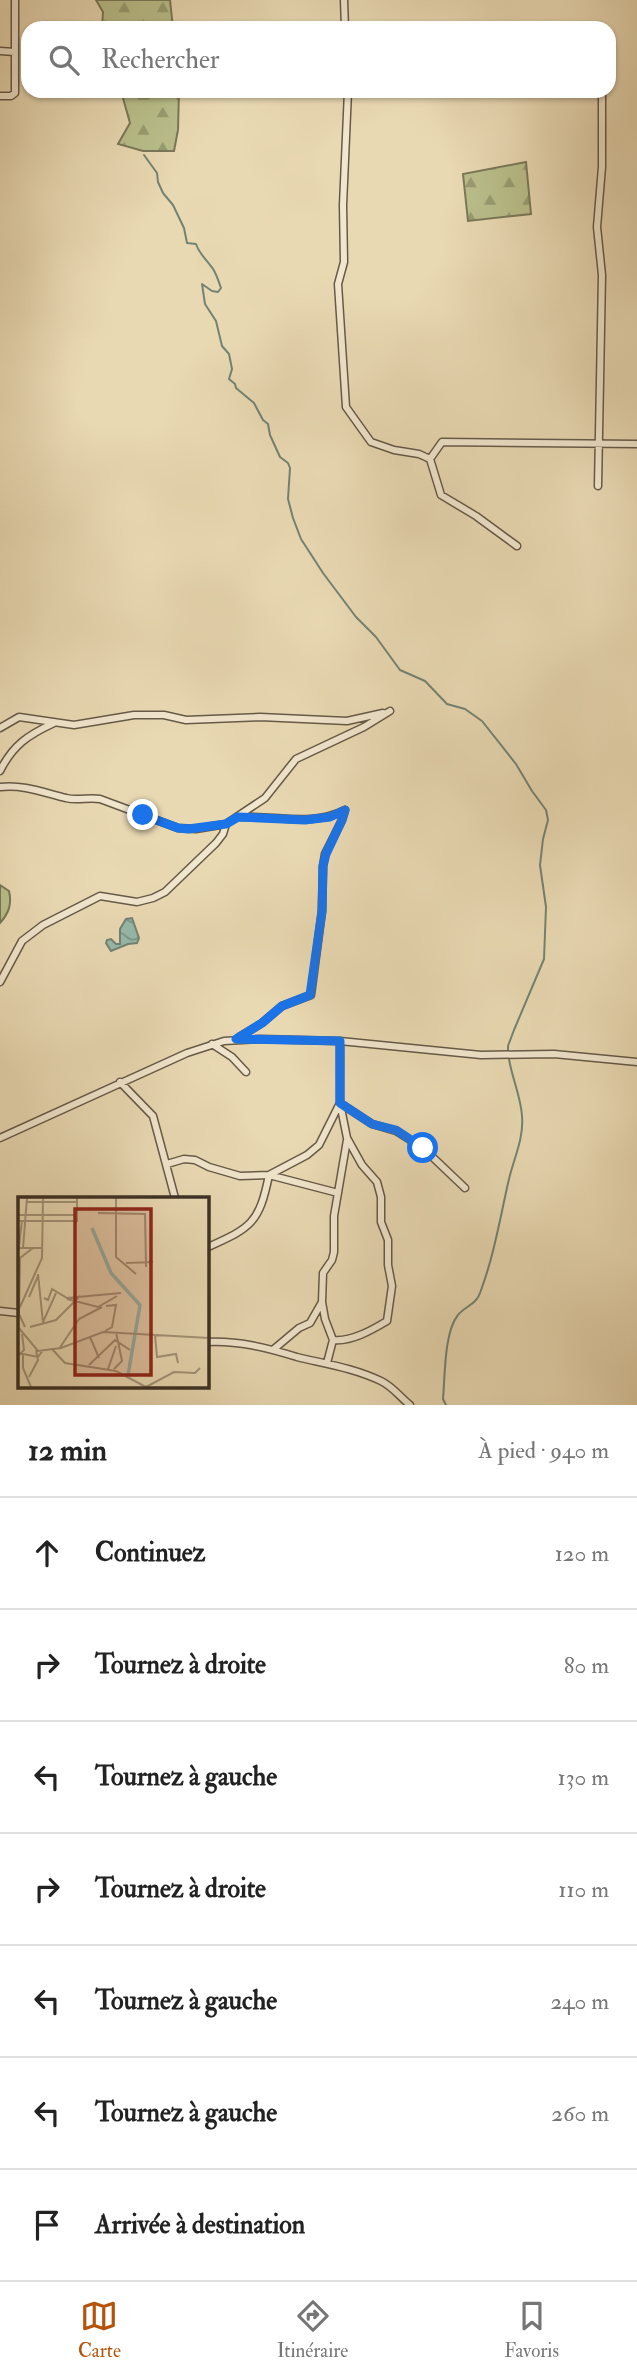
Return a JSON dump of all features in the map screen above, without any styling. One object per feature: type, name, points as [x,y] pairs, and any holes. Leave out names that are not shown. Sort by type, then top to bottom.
[{"type":"street","points":[[0,96],[11,96],[15,93],[15,0]]},
{"type":"street","points":[[344,0],[345,21]]},
{"type":"street","points":[[0,51],[15,52]]},
{"type":"street","points":[[348,98],[343,205],[344,262],[338,284],[346,407],[371,442],[430,459],[441,495],[476,516],[517,547]]},
{"type":"street","points":[[598,486],[602,275],[597,227],[602,167],[601,98]]},
{"type":"street","points":[[430,459],[442,442],[637,444]]},
{"type":"street","points":[[0,728],[19,717],[54,723],[87,724],[123,716],[159,715],[186,720],[260,717],[347,721],[390,711],[296,759],[265,798],[226,824],[196,829],[178,828],[92,797],[69,799],[41,791],[0,787]]},
{"type":"street","points":[[0,771],[13,749],[40,729],[54,723]]},
{"type":"street","points":[[236,1039],[262,1023],[282,1006],[310,995],[322,911],[323,866],[345,810],[330,817],[305,820],[238,817]]},
{"type":"street","points":[[0,982],[17,949],[30,933],[100,896],[137,902],[159,895],[216,843],[226,824]]},
{"type":"street","points":[[0,1138],[120,1082],[212,1044],[236,1039],[340,1041],[481,1055],[554,1054],[637,1062]]},
{"type":"street","points":[[333,1340],[349,1338],[387,1321],[392,1286],[388,1265],[388,1240],[381,1222],[377,1182],[362,1165],[347,1138],[340,1103],[340,1041]]},
{"type":"street","points":[[212,1044],[232,1057],[246,1072]]},
{"type":"street","points":[[120,1082],[153,1116],[175,1197]]},
{"type":"street","points":[[208,1247],[234,1237],[252,1220],[261,1207],[269,1175],[318,1145],[340,1103]]},
{"type":"street","points":[[340,1103],[372,1124],[396,1130],[423,1148],[465,1188]]},
{"type":"street","points":[[327,1363],[333,1340],[322,1302],[323,1273],[334,1252],[333,1229],[347,1138]]},
{"type":"street","points":[[167,1164],[189,1159],[240,1176],[269,1175],[338,1193]]},
{"type":"street","points":[[274,1349],[299,1328],[310,1323],[322,1302]]},
{"type":"street","points":[[0,1311],[18,1313]]},
{"type":"street","points":[[208,1342],[232,1342],[274,1349],[342,1366],[381,1381],[410,1405]]},
{"type":"green space","points":[[96,0],[170,0],[172,21],[102,21],[103,12]]},
{"type":"green space","points":[[123,98],[179,98],[174,151],[143,151],[118,144],[130,123]]},
{"type":"green space","points":[[526,162],[531,214],[468,221],[463,174]]},
{"type":"green space","points":[[0,885],[9,891],[10,904],[0,923]]},
{"type":"water","points":[[132,918],[139,938],[137,943],[111,951],[107,940],[111,939],[120,944],[120,929],[126,919]]},
{"type":"waterway","points":[[144,155],[157,173],[163,193],[173,205],[184,228],[187,243],[196,244],[217,276],[221,288],[218,292],[202,284],[205,304],[216,321],[222,346],[229,354],[232,369],[229,379],[254,403],[268,424],[280,457],[288,463],[288,499],[301,539],[356,617],[376,637],[400,670],[425,681],[447,704],[465,709],[482,721],[516,764],[546,810],[548,820],[540,865],[546,907],[544,959],[514,1030],[508,1053]]},
{"type":"waterway","points":[[446,1405],[443,1399],[450,1332],[458,1315],[476,1300],[480,1293],[520,1140],[521,1109],[509,1059]]},
{"type":"route","points":[[143,815],[178,828],[196,829],[226,824],[238,817],[305,820],[330,817],[345,810],[323,866],[322,911],[310,995],[282,1006],[250,1032],[236,1039],[340,1041],[340,1103],[372,1124],[396,1130],[423,1148]]}]
